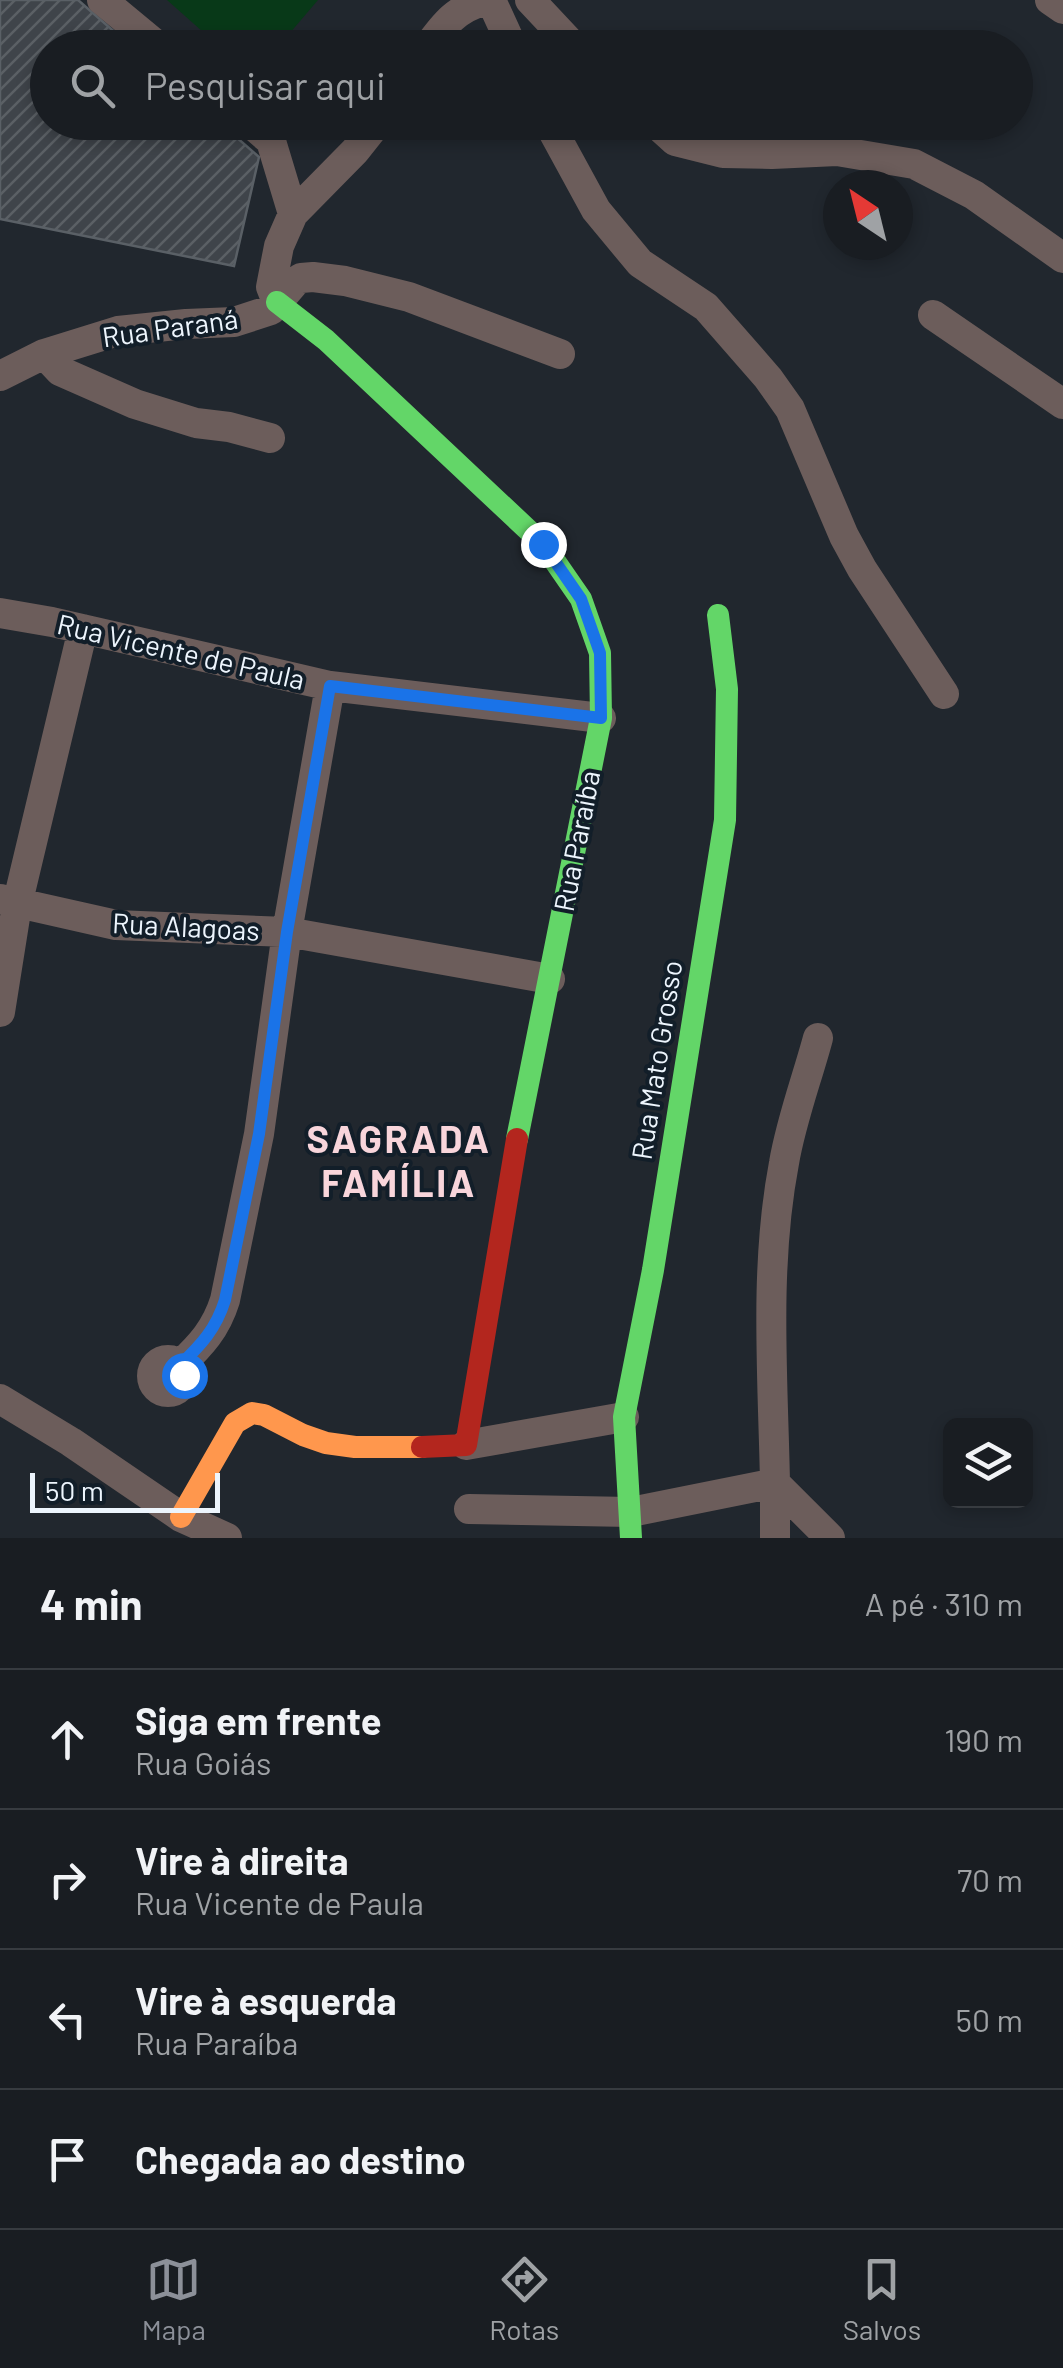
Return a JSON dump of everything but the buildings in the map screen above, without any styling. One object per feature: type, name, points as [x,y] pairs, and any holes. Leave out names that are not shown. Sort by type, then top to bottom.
[{"type":"street","points":[[102,0],[138,30]]},
{"type":"street","points":[[441,30],[464,7],[489,0],[503,30]]},
{"type":"street","points":[[530,0],[558,30]]},
{"type":"street","points":[[1050,0],[1063,9]]},
{"type":"street","points":[[270,140],[292,214]]},
{"type":"street","points":[[277,302],[271,286],[279,246],[292,214],[364,140]]},
{"type":"street","points":[[558,140],[596,210],[640,263],[706,307],[790,409],[862,570],[944,694]]},
{"type":"street","points":[[674,140],[723,153],[837,151],[914,164],[974,194],[1063,258]]},
{"type":"street","name":"Rua Paraná","points":[[0,376],[44,354],[118,331],[234,322],[271,310],[301,278],[345,281],[409,297],[560,354]]},
{"type":"street","name":"Rua Paraíba","points":[[277,302],[350,362],[543,544],[581,599],[600,653],[601,718],[522,1111],[466,1446]]},
{"type":"street","points":[[933,315],[1063,404]]},
{"type":"street","points":[[44,354],[60,371],[135,404],[196,423],[270,438]]},
{"type":"street","name":"Rua Vicente de Paula","points":[[0,613],[330,686],[601,718]]},
{"type":"street","name":"Rua Mato Grosso","points":[[631,1525],[624,1417],[654,1270],[725,820],[727,690],[718,615]]},
{"type":"street","points":[[0,1012],[9,902],[82,629]]},
{"type":"street","points":[[180,1365],[208,1338],[220,1319],[225,1300],[259,1134],[287,932],[330,686]]},
{"type":"street","name":"Rua Alagoas","points":[[9,902],[116,925],[287,932],[550,979]]},
{"type":"street","points":[[775,1538],[775,1237],[784,1162],[818,1038]]},
{"type":"street","points":[[0,1399],[181,1517],[226,1538]]},
{"type":"street","points":[[181,1517],[235,1422],[252,1413],[326,1443],[391,1448],[466,1446],[624,1417]]},
{"type":"street","points":[[470,1508],[631,1525],[775,1483]]},
{"type":"street","points":[[775,1483],[830,1538]]},
{"type":"green space","points":[[167,0],[318,0],[292,30],[201,30]]},
{"type":"traffic: fast","points":[[277,302],[326,340],[543,544],[581,599],[600,653],[601,718],[517,1139]]},
{"type":"traffic: fast","points":[[631,1538],[624,1417],[653,1270],[725,820],[727,689],[718,615]]},
{"type":"traffic: slow","points":[[181,1517],[235,1423],[252,1413],[326,1443],[422,1447]]},
{"type":"traffic: jam","points":[[422,1447],[466,1445],[517,1139]]},
{"type":"district","name":"SAGRADA FAMÍLIA","points":[[399,1162]]},
{"type":"route","points":[[184,1375],[180,1365],[208,1338],[220,1319],[225,1300],[259,1134],[287,932],[330,686],[601,718],[600,653],[581,599],[543,544]]}]
